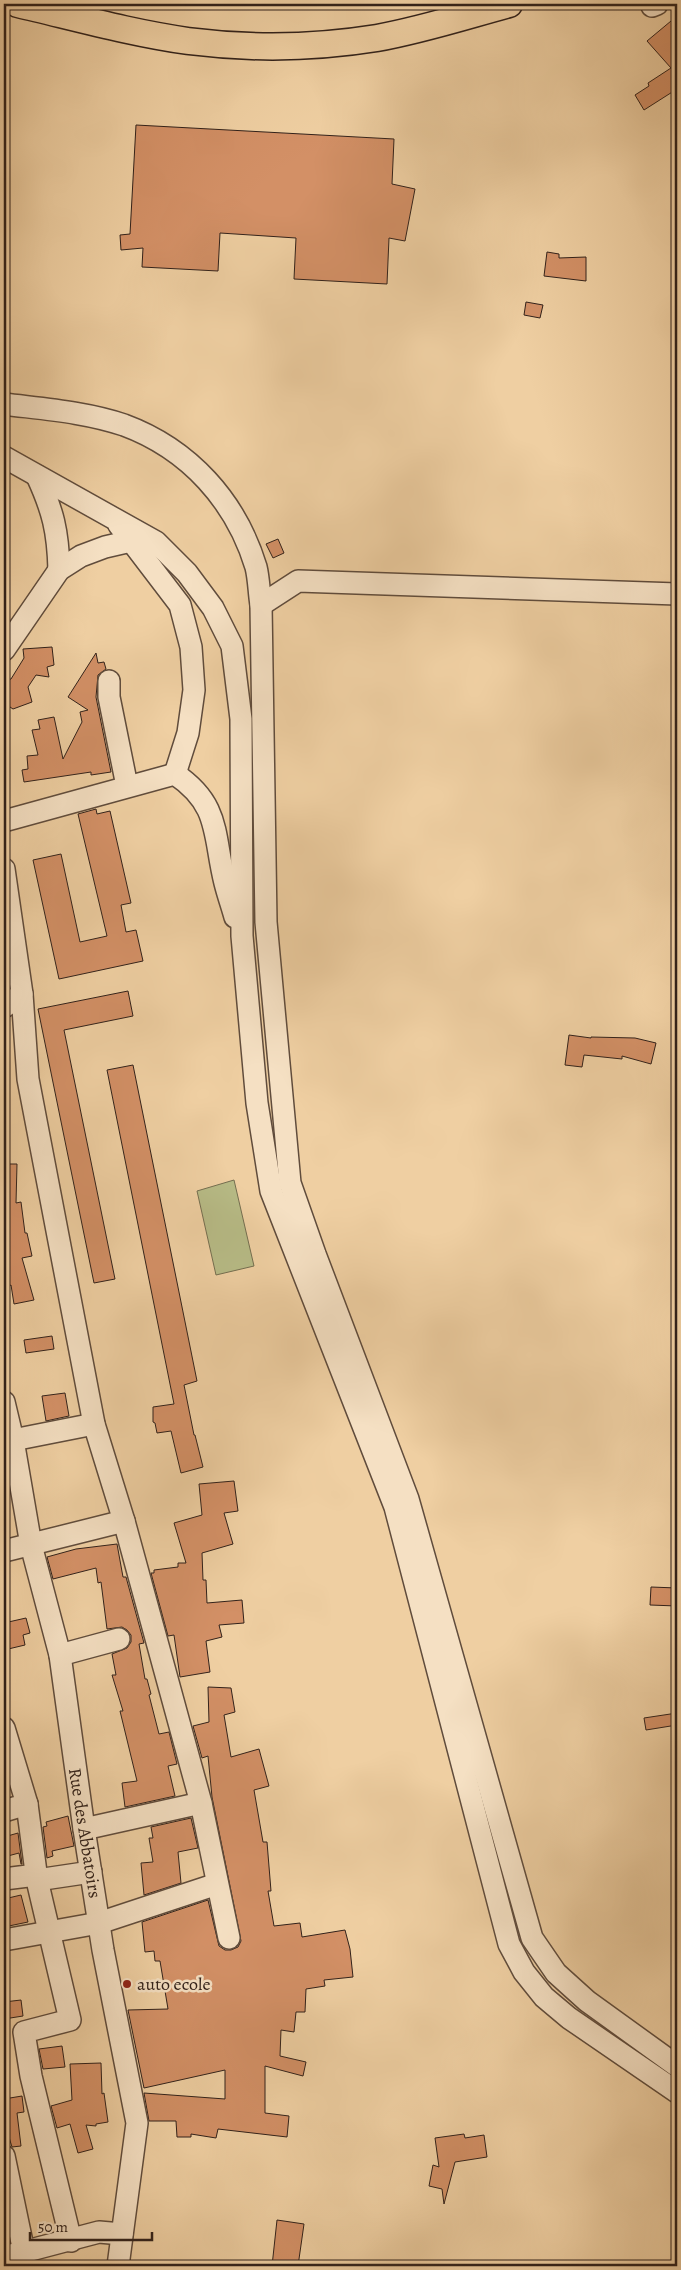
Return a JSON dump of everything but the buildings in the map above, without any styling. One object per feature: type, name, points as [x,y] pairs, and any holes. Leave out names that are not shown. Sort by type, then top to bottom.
[{"type":"main road","points":[[18,4],[151,34],[226,45],[263,46],[301,46],[376,38],[449,22],[509,4]]},
{"type":"street","points":[[4,404],[76,415],[123,425],[167,445],[200,471],[227,504],[245,535],[256,569],[261,605],[266,922],[290,1183],[408,1499],[532,1938],[556,1973],[587,2002],[677,2066]]},
{"type":"street","points":[[4,458],[156,542],[187,573],[212,608],[232,646],[241,719],[242,936],[257,1103],[272,1192],[395,1507],[509,1944],[524,1972],[544,1998],[569,2018],[677,2092]]},
{"type":"street","points":[[37,476],[51,506],[58,537],[59,570]]},
{"type":"street","points":[[114,519],[180,605],[191,647],[194,690],[188,733],[175,774]]},
{"type":"street","points":[[4,650],[59,570],[81,556],[105,547],[131,541],[156,542]]},
{"type":"street","points":[[261,605],[298,581],[677,594]]},
{"type":"street","points":[[109,680],[109,697],[127,786]]},
{"type":"street","points":[[4,821],[175,774],[189,784],[209,810],[214,826],[225,884],[242,936]]},
{"type":"street","points":[[4,868],[9,1002],[28,1079],[94,1424],[124,1521],[201,1803],[229,1938]]},
{"type":"street","name":"Rue des Abbatoirs","points":[[4,1402],[13,1440],[31,1545],[60,1654],[99,1923],[137,2123],[118,2266]]},
{"type":"street","points":[[13,1440],[94,1424]]},
{"type":"street","points":[[4,1551],[124,1521]]},
{"type":"street","points":[[60,1654],[119,1640]]},
{"type":"street","points":[[4,1728],[27,1804],[36,1877],[70,2020],[24,2032],[31,2076],[72,2240]]},
{"type":"street","points":[[84,1829],[201,1803]]},
{"type":"street","points":[[4,1811],[27,1804]]},
{"type":"street","points":[[4,1879],[91,1872]]},
{"type":"street","points":[[4,1940],[99,1923],[217,1884]]},
{"type":"street","points":[[4,2156],[24,2252]]},
{"type":"street","points":[[4,2257],[99,2232],[122,2234]]},
{"type":"green space","points":[[234,1180],[254,1266],[216,1275],[197,1191]]},
{"type":"place","name":"auto ecole","points":[[127,1984]]}]
